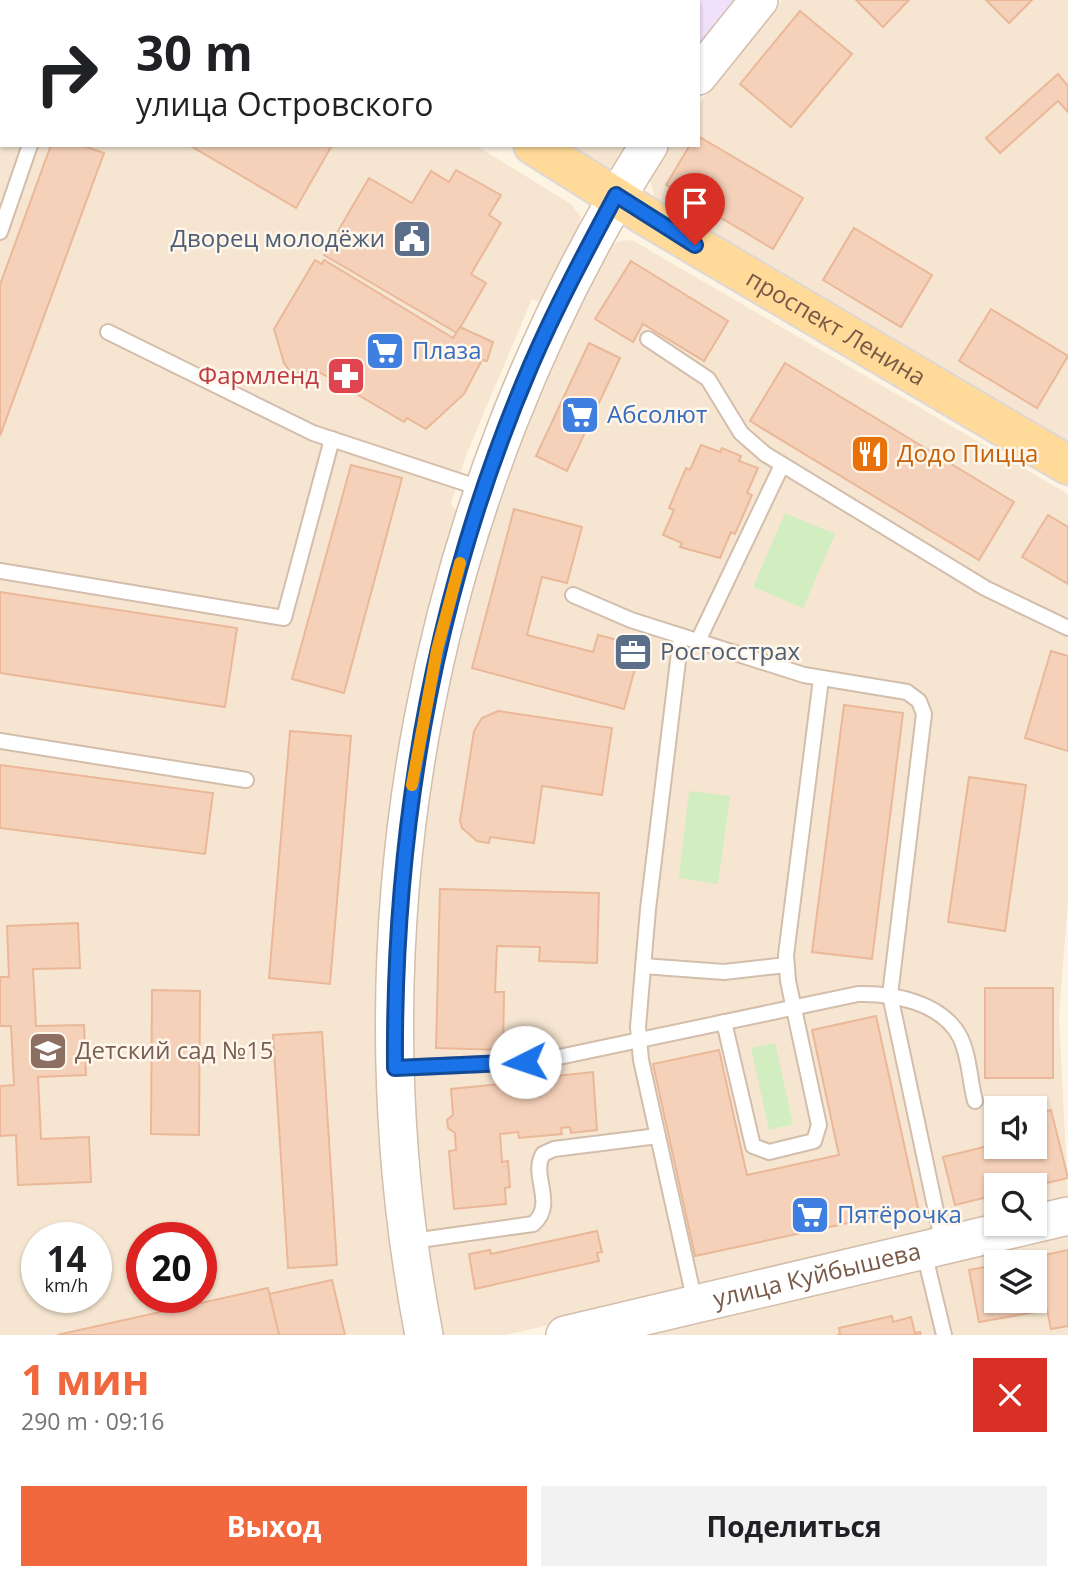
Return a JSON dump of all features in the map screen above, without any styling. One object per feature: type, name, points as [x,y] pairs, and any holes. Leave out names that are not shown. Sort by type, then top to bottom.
[{"type":"main road","name":"проспект Ленина","points":[[536,147],[649,218],[1068,465]]},
{"type":"street","points":[[700,74],[759,0]]},
{"type":"street","points":[[424,1335],[408,1241],[395,1068],[396,948],[404,842],[414,768],[437,650],[483,489],[531,365],[616,195],[648,147]]},
{"type":"street","name":"улица Куйбышева","points":[[565,1335],[1068,1216]]},
{"type":"lane","points":[[0,232],[29,147]]},
{"type":"lane","points":[[108,332],[313,433],[483,489]]},
{"type":"lane","points":[[648,339],[708,379],[747,440],[782,465],[985,588],[1068,628]]},
{"type":"lane","points":[[0,571],[284,618],[332,439]]},
{"type":"lane","points":[[698,641],[782,465]]},
{"type":"lane","points":[[573,595],[631,620],[821,679],[907,692],[919,701],[924,714],[890,995],[934,1248],[944,1335]]},
{"type":"lane","points":[[681,636],[654,847],[639,1041],[695,1304]]},
{"type":"lane","points":[[724,1022],[750,1140],[757,1150],[769,1152],[809,1143],[819,1132],[786,965],[821,679]]},
{"type":"lane","points":[[0,741],[246,780]]},
{"type":"lane","points":[[643,966],[724,972],[786,965]]},
{"type":"lane","points":[[395,1068],[529,1061],[639,1041],[858,994],[890,995],[928,1008],[960,1037],[975,1101]]},
{"type":"lane","points":[[408,1241],[533,1224],[544,1205],[539,1163],[543,1154],[554,1150],[658,1136]]},
{"type":"shaded area","points":[[700,0],[742,0],[700,52]]},
{"type":"shaded area","points":[[782,0],[1068,0],[1068,453],[656,202],[650,180],[669,147],[700,147],[700,102]]},
{"type":"shaded area","points":[[0,147],[478,147],[571,204],[581,217],[579,234],[544,304],[532,299],[467,453],[451,504],[460,517],[411,706],[406,1335],[0,1335]]},
{"type":"shaded area","points":[[559,147],[632,147],[617,167],[609,170]]},
{"type":"shaded area","points":[[632,240],[1068,494],[1068,901],[1059,1017],[1068,1197],[1047,1207],[1047,1173],[984,1173],[984,1223],[506,1335],[441,1335],[413,1127],[411,949],[429,770],[467,596],[545,371],[609,247],[620,241]]},
{"type":"shaded area","points":[[1068,1233],[1068,1335],[624,1335],[984,1252],[984,1313],[1047,1313],[1047,1250],[994,1250]]},
{"type":"green space","points":[[785,513],[835,534],[803,608],[753,587]]},
{"type":"green space","points":[[689,791],[730,796],[718,884],[679,878]]},
{"type":"green space","points":[[775,1043],[793,1124],[769,1130],[751,1048]]},
{"type":"building","points":[[856,0],[909,0],[883,27]]},
{"type":"building","points":[[986,0],[1032,0],[1009,23]]},
{"type":"building","points":[[800,11],[852,54],[791,127],[740,84]]},
{"type":"building","points":[[1058,74],[1068,86],[1068,112],[1058,101],[1000,153],[986,138]]},
{"type":"building","points":[[700,137],[803,198],[773,249],[666,185],[689,147],[700,147]]},
{"type":"building","points":[[50,147],[87,147],[104,153],[0,436],[0,285]]},
{"type":"building","points":[[192,147],[331,147],[296,208]]},
{"type":"building","name":"Дворец молодёжи","points":[[456,170],[501,195],[489,215],[501,223],[471,274],[486,283],[457,333],[324,255],[369,178],[412,203],[431,171],[449,182]]},
{"type":"building","points":[[854,228],[932,275],[901,327],[823,280]]},
{"type":"building","name":"Плаза","points":[[315,260],[322,264],[324,260],[453,338],[460,327],[493,342],[487,361],[482,360],[464,394],[426,429],[407,418],[404,422],[319,372],[311,370],[292,374],[284,363],[274,329]]},
{"type":"building","points":[[631,261],[728,321],[704,361],[643,324],[633,342],[595,319]]},
{"type":"building","points":[[991,309],[1068,356],[1037,408],[959,361]]},
{"type":"building","points":[[589,343],[620,358],[567,471],[536,456]]},
{"type":"building","points":[[785,363],[1014,502],[979,560],[750,421]]},
{"type":"building","points":[[701,445],[720,452],[722,448],[741,456],[739,461],[758,468],[747,493],[752,495],[735,534],[731,532],[720,558],[680,547],[682,543],[663,535],[674,510],[669,508],[686,468],[690,470]]},
{"type":"building","points":[[351,465],[402,478],[344,693],[292,679]]},
{"type":"building","points":[[514,509],[582,527],[567,583],[542,577],[527,635],[593,652],[598,635],[641,646],[624,709],[472,668]]},
{"type":"building","points":[[1048,515],[1068,527],[1068,584],[1022,557]]},
{"type":"building","points":[[0,592],[237,628],[225,707],[0,673]]},
{"type":"building","points":[[1051,651],[1068,656],[1068,751],[1025,738]]},
{"type":"building","points":[[844,705],[903,713],[872,959],[812,952]]},
{"type":"building","points":[[498,711],[612,728],[602,795],[542,786],[534,843],[490,837],[489,843],[477,841],[462,828],[460,821],[474,731],[482,718]]},
{"type":"building","points":[[290,731],[351,736],[330,984],[269,978]]},
{"type":"building","points":[[0,765],[213,793],[205,854],[0,828]]},
{"type":"building","points":[[969,777],[1026,785],[1005,931],[948,922]]},
{"type":"building","points":[[440,889],[599,893],[597,963],[539,961],[540,947],[497,946],[495,992],[504,992],[503,1050],[436,1048]]},
{"type":"building","name":"Детский сад №15","points":[[78,923],[80,968],[33,969],[36,1026],[84,1025],[86,1075],[38,1077],[41,1139],[89,1137],[91,1182],[18,1185],[16,1135],[0,1136],[0,1086],[14,1085],[11,1026],[0,1026],[0,977],[9,977],[7,926]]},
{"type":"building","points":[[985,988],[1053,988],[1053,1078],[985,1078]]},
{"type":"building","points":[[152,990],[200,991],[199,1135],[151,1134]]},
{"type":"building","points":[[876,1016],[918,1208],[695,1256],[653,1064],[719,1050],[747,1175],[839,1155],[812,1030]]},
{"type":"building","points":[[322,1032],[337,1265],[288,1268],[273,1035]]},
{"type":"building","points":[[593,1072],[597,1130],[571,1133],[570,1127],[561,1128],[562,1134],[519,1138],[518,1132],[500,1134],[502,1162],[508,1161],[510,1187],[505,1188],[506,1204],[454,1209],[449,1151],[456,1150],[455,1133],[448,1128],[447,1120],[453,1115],[451,1089],[500,1084],[505,1089],[529,1086],[528,1079]]},
{"type":"building","points":[[1051,1110],[1068,1178],[1047,1183],[1047,1173],[984,1173],[984,1198],[955,1205],[943,1157],[984,1147],[984,1159],[1047,1159],[1047,1111]]},
{"type":"building","points":[[597,1231],[602,1252],[597,1253],[599,1261],[475,1289],[469,1254],[490,1250],[491,1254]]},
{"type":"building","points":[[1068,1250],[1068,1326],[1051,1329],[1047,1310],[1047,1254]]},
{"type":"building","points":[[984,1267],[984,1313],[1030,1313],[979,1322],[969,1270]]},
{"type":"building","points":[[332,1280],[345,1335],[279,1335],[269,1294]]},
{"type":"building","points":[[268,1288],[279,1335],[57,1335],[156,1313],[217,1313],[217,1299]]},
{"type":"building","points":[[892,1316],[893,1322],[911,1317],[915,1333],[920,1332],[921,1335],[837,1335],[840,1334],[839,1328]]},
{"type":"slow traffic","points":[[412,785],[437,650],[460,563]]},
{"type":"place","name":"Дворец молодёжи","points":[[412,239]]},
{"type":"place","name":"Плаза","points":[[385,351]]},
{"type":"place","name":"Фармленд","points":[[346,376]]},
{"type":"place","name":"Абсолют","points":[[580,415]]},
{"type":"place","name":"Додо Пицца","points":[[870,454]]},
{"type":"place","name":"Росгосстрах","points":[[633,652]]},
{"type":"place","name":"Детский сад №15","points":[[48,1051]]},
{"type":"place","name":"Пятёрочка","points":[[810,1215]]},
{"type":"route","points":[[525,1062],[395,1068],[396,948],[406,828],[414,768],[437,650],[468,534],[501,439],[556,310],[616,195],[695,245]]}]
